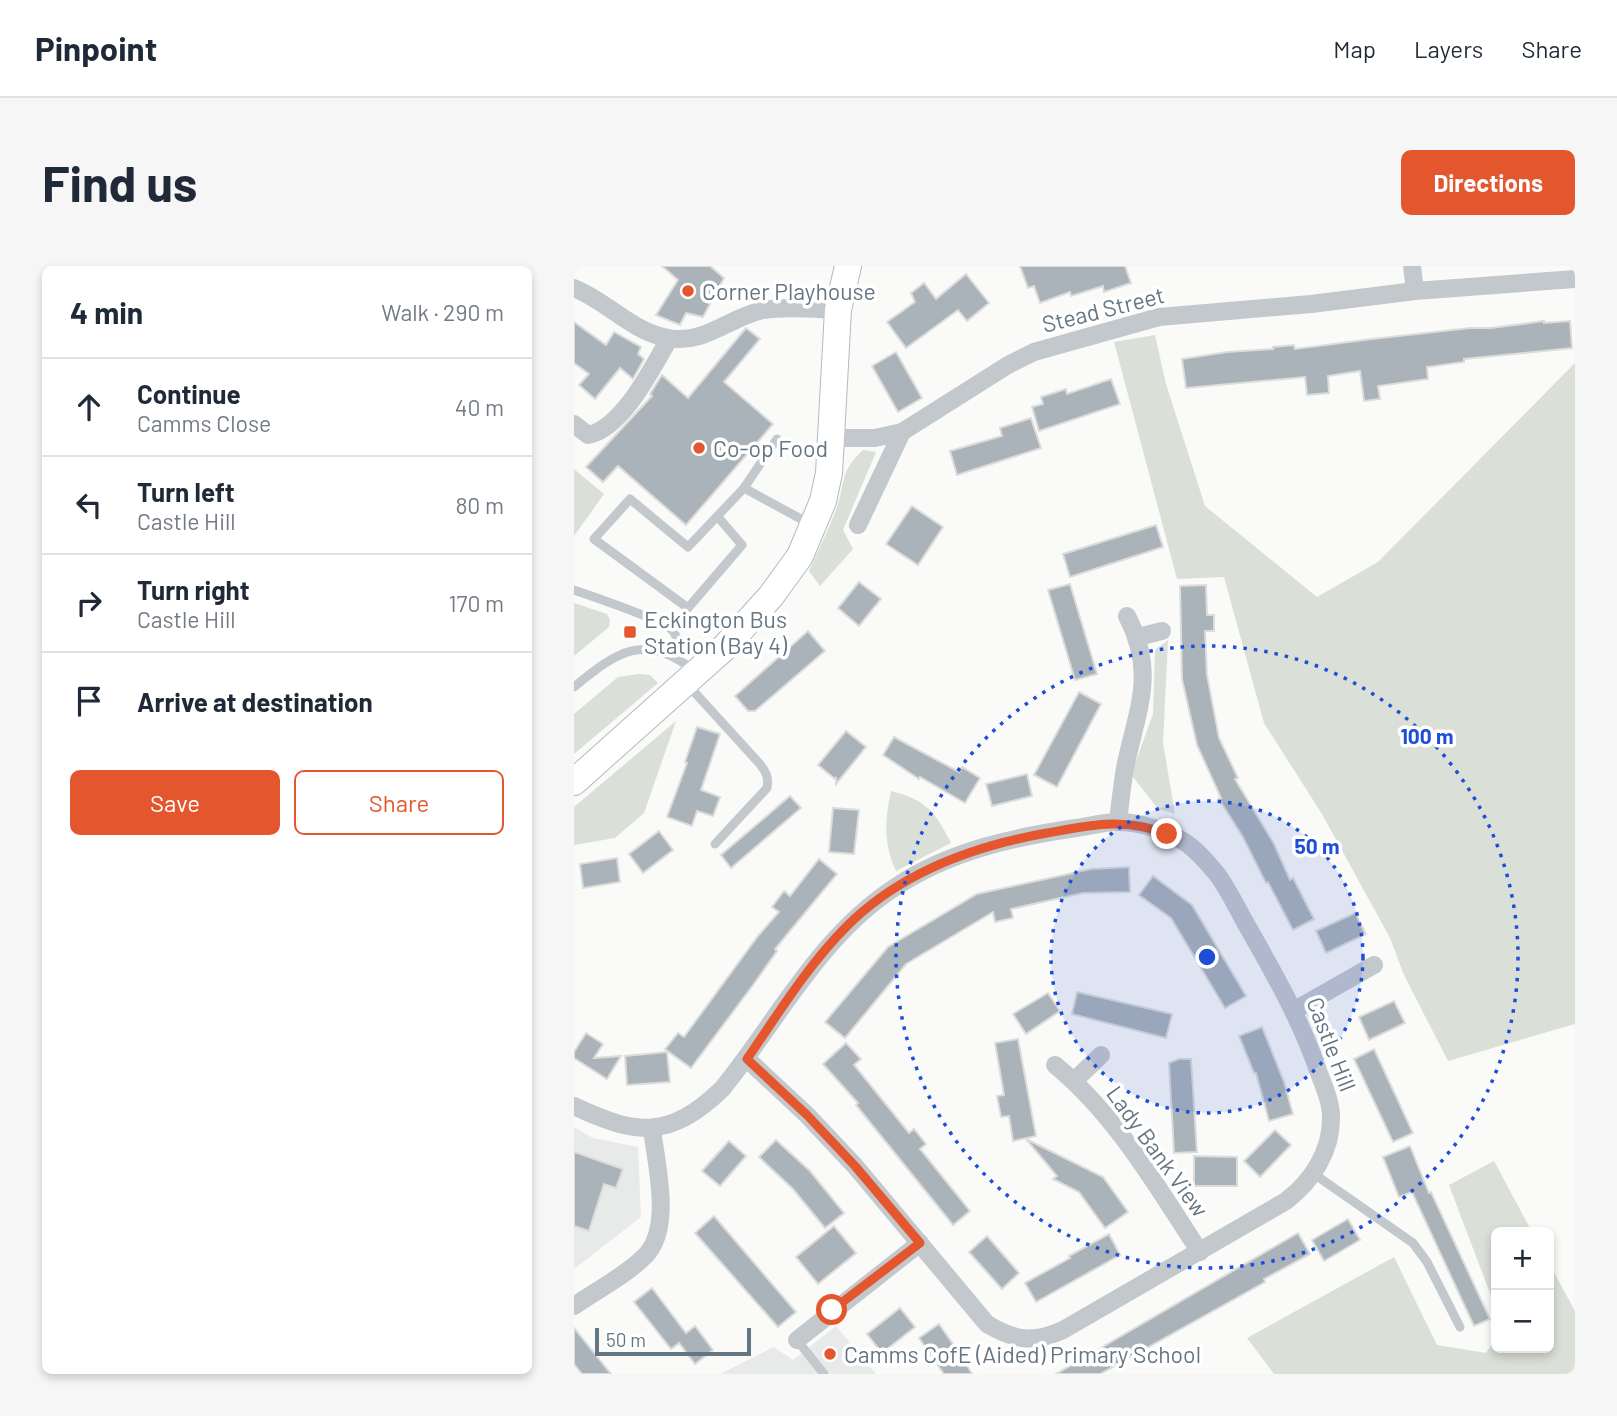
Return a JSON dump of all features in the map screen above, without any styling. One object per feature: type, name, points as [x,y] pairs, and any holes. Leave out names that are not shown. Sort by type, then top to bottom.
[{"type":"main road","points":[[574,782],[691,678],[771,596],[800,556],[823,501],[829,473],[838,310],[848,266]]},
{"type":"street","points":[[1412,266],[1415,291]]},
{"type":"street","name":"Stead Street","points":[[833,438],[875,438],[902,432],[1008,365],[1034,352],[1159,317],[1311,304],[1415,291],[1575,279]]},
{"type":"street","points":[[574,288],[651,334],[669,339],[689,339],[704,335],[743,316],[765,310],[838,310]]},
{"type":"street","points":[[574,424],[589,435],[598,433],[625,408],[644,383],[669,339]]},
{"type":"street","points":[[858,525],[902,432]]},
{"type":"street","points":[[1118,822],[1125,768],[1140,713],[1143,689],[1138,638],[1127,615]]},
{"type":"street","points":[[1138,638],[1162,631]]},
{"type":"street","name":"Castle Hill","points":[[574,1106],[623,1125],[652,1129],[673,1124],[706,1104],[747,1059],[832,942],[868,907],[897,886],[969,851],[1006,840],[1118,822],[1147,826],[1184,841],[1219,877],[1287,995],[1313,1056],[1332,1115],[1327,1144],[1314,1174],[1301,1190],[1286,1202],[1063,1330],[1047,1337],[1015,1338],[987,1324],[855,1166],[807,1115],[747,1059]]},
{"type":"street","points":[[1293,1011],[1374,965]]},
{"type":"street","name":"Lady Bank View","points":[[1074,1081],[1101,1055]]},
{"type":"street","name":"Lady Bank View","points":[[1055,1065],[1104,1112],[1200,1252]]},
{"type":"street","points":[[574,1307],[636,1263],[656,1241],[660,1215],[652,1129]]},
{"type":"street","points":[[797,1340],[920,1243]]},
{"type":"lane","points":[[718,517],[743,545],[688,608],[594,539],[630,499],[688,547],[744,488],[777,439]]},
{"type":"lane","points":[[744,488],[813,525]]},
{"type":"lane","points":[[574,581],[578,592],[660,621],[674,631],[677,644],[675,656]]},
{"type":"lane","points":[[574,687],[601,665],[626,651],[656,650],[675,656],[767,774],[766,788],[715,844]]},
{"type":"lane","points":[[1314,1174],[1413,1243],[1427,1262],[1460,1327]]},
{"type":"lane","points":[[797,1340],[824,1374]]},
{"type":"shaded area","points":[[1155,335],[1166,384],[1205,506],[1317,597],[1378,562],[1575,363],[1575,1024],[1448,1061],[1404,975],[1390,938],[1322,814],[1264,723],[1224,577],[1177,579],[1114,342]]},
{"type":"shaded area","points":[[863,450],[876,452],[843,530],[853,549],[820,586],[809,571],[836,510],[847,471]]},
{"type":"shaded area","points":[[574,469],[604,494],[574,536]]},
{"type":"shaded area","points":[[574,603],[607,614],[610,620],[609,627],[574,656]]},
{"type":"shaded area","points":[[1168,640],[1163,743],[1175,814],[1158,809],[1133,777],[1133,769],[1153,714],[1155,650]]},
{"type":"shaded area","points":[[650,675],[658,683],[574,754],[574,714],[618,677]]},
{"type":"shaded area","points":[[676,721],[644,813],[615,838],[574,845],[574,807]]},
{"type":"shaded area","points":[[891,791],[922,803],[940,823],[951,843],[896,871],[886,831]]},
{"type":"shaded area","points":[[574,1127],[593,1138],[638,1147],[641,1217],[574,1269]]},
{"type":"shaded area","points":[[1494,1161],[1529,1227],[1491,1227],[1491,1296],[1449,1185]]},
{"type":"shaded area","points":[[1394,1257],[1437,1345],[1486,1353],[1491,1346],[1491,1353],[1554,1353],[1554,1272],[1575,1311],[1575,1374],[1274,1374],[1247,1338]]},
{"type":"shaded area","name":"Camms CofE (Aided) Primary School","points":[[836,1326],[876,1374],[720,1374],[774,1347],[793,1360]]},
{"type":"building","name":"Corner Playhouse","points":[[662,266],[710,266],[724,278],[703,317],[686,313],[680,325],[656,315],[678,280]]},
{"type":"building","points":[[1020,266],[1125,266],[1131,283],[1104,292],[1103,286],[1071,296],[1070,292],[1040,303],[1034,286],[1028,288]]},
{"type":"building","points":[[966,274],[989,303],[967,321],[958,310],[906,348],[887,322],[915,302],[911,293],[924,283],[936,299]]},
{"type":"building","points":[[1544,321],[1570,321],[1572,348],[1464,359],[1464,362],[1427,367],[1428,379],[1378,386],[1380,399],[1364,401],[1360,371],[1328,376],[1329,393],[1307,395],[1305,377],[1186,388],[1182,359],[1273,347],[1294,345],[1295,349]]},
{"type":"building","points":[[574,322],[606,345],[614,332],[641,347],[638,354],[644,359],[633,379],[620,368],[595,399],[579,385],[589,374],[574,363]]},
{"type":"building","name":"Co-op Food","points":[[746,328],[760,339],[724,382],[773,424],[686,525],[618,466],[603,482],[586,467],[652,396],[650,394],[662,375],[688,398]]},
{"type":"building","points":[[896,352],[922,398],[898,412],[872,366]]},
{"type":"building","points":[[1111,379],[1120,404],[1039,431],[1032,407],[1043,404],[1041,397],[1066,389],[1067,394]]},
{"type":"building","points":[[1031,418],[1041,448],[957,475],[950,451],[1002,436],[1000,428]]},
{"type":"building","points":[[912,506],[943,527],[918,565],[886,544]]},
{"type":"building","points":[[1156,525],[1163,547],[1070,577],[1063,554]]},
{"type":"building","points":[[859,582],[881,599],[859,626],[838,608]]},
{"type":"building","points":[[1070,584],[1097,674],[1075,680],[1048,590]]},
{"type":"building","points":[[1206,585],[1207,615],[1214,615],[1214,631],[1205,631],[1207,675],[1219,738],[1238,778],[1235,779],[1314,919],[1293,930],[1243,837],[1219,799],[1221,798],[1197,745],[1182,679],[1180,586]]},
{"type":"building","points":[[808,631],[825,651],[755,711],[748,711],[735,696]]},
{"type":"building","points":[[1079,692],[1101,704],[1057,787],[1034,775]]},
{"type":"building","points":[[697,727],[720,734],[701,790],[720,797],[713,816],[697,811],[692,826],[667,817]]},
{"type":"building","points":[[846,731],[866,747],[836,784],[836,777],[835,779],[818,765]]},
{"type":"building","points":[[894,737],[959,772],[962,767],[980,778],[965,803],[920,777],[919,779],[883,755]]},
{"type":"building","points":[[1027,774],[1032,796],[992,806],[986,784]]},
{"type":"building","points":[[790,796],[801,808],[731,868],[721,855]]},
{"type":"building","points":[[833,808],[859,810],[854,854],[829,852]]},
{"type":"building","points":[[659,831],[673,850],[643,873],[629,854]]},
{"type":"building","points":[[617,858],[620,882],[583,888],[580,864]]},
{"type":"building","points":[[819,859],[837,874],[775,949],[777,951],[753,985],[691,1068],[665,1049],[678,1033],[684,1037],[758,936],[779,912],[772,907],[784,891],[790,896]]},
{"type":"building","points":[[1129,867],[1130,892],[1083,893],[1011,909],[1013,918],[995,922],[993,912],[906,964],[845,1038],[825,1022],[888,947],[977,894],[1091,869]]},
{"type":"building","points":[[1153,876],[1192,905],[1246,996],[1225,1008],[1171,918],[1139,895]]},
{"type":"building","points":[[1355,913],[1366,934],[1326,953],[1316,931]]},
{"type":"building","points":[[1077,992],[1172,1014],[1166,1038],[1072,1014]]},
{"type":"building","points":[[1048,993],[1060,1011],[1026,1034],[1013,1014]]},
{"type":"building","points":[[1394,1001],[1405,1023],[1369,1040],[1359,1017]]},
{"type":"building","points":[[1262,1027],[1284,1082],[1293,1114],[1269,1121],[1256,1073],[1239,1036]]},
{"type":"building","points":[[586,1033],[603,1044],[594,1058],[621,1056],[607,1079],[574,1058],[574,1052]]},
{"type":"building","points":[[1018,1039],[1036,1136],[1013,1141],[1009,1116],[1001,1117],[997,1096],[1004,1095],[995,1043]]},
{"type":"building","points":[[846,1043],[861,1059],[854,1065],[909,1133],[914,1129],[926,1144],[920,1149],[970,1211],[953,1225],[856,1105],[858,1103],[823,1064]]},
{"type":"building","points":[[1374,1049],[1413,1133],[1393,1142],[1354,1059]]},
{"type":"building","points":[[667,1052],[670,1082],[627,1085],[625,1056]]},
{"type":"building","points":[[1179,1059],[1191,1059],[1197,1152],[1174,1153],[1169,1063]]},
{"type":"building","points":[[1275,1130],[1291,1145],[1260,1177],[1244,1161]]},
{"type":"building","points":[[1026,1139],[1103,1177],[1128,1212],[1105,1228],[1079,1192],[1053,1179],[1057,1176]]},
{"type":"building","points":[[776,1140],[810,1171],[844,1213],[825,1228],[793,1189],[759,1157]]},
{"type":"building","points":[[729,1141],[746,1156],[720,1186],[702,1171]]},
{"type":"building","points":[[1410,1146],[1429,1193],[1431,1192],[1490,1319],[1474,1326],[1412,1192],[1399,1197],[1383,1157]]},
{"type":"building","points":[[574,1152],[623,1169],[616,1188],[604,1184],[589,1231],[574,1226]]},
{"type":"building","points":[[1194,1156],[1237,1157],[1237,1186],[1194,1186]]},
{"type":"building","points":[[714,1216],[796,1312],[778,1327],[695,1233]]},
{"type":"building","points":[[1348,1219],[1360,1240],[1324,1261],[1312,1240]]},
{"type":"building","points":[[834,1226],[856,1253],[818,1284],[796,1257]]},
{"type":"building","points":[[1298,1233],[1310,1254],[1264,1279],[1265,1282],[1100,1374],[1056,1374]]},
{"type":"building","points":[[1109,1234],[1120,1255],[1036,1302],[1025,1283]]},
{"type":"building","points":[[987,1236],[1019,1273],[1002,1289],[969,1252]]},
{"type":"building","points":[[652,1288],[686,1333],[695,1326],[713,1350],[695,1364],[679,1343],[671,1349],[634,1302]]},
{"type":"building","points":[[900,1308],[915,1327],[882,1353],[867,1334]]},
{"type":"building","points":[[939,1324],[972,1374],[944,1374],[919,1338]]},
{"type":"building","points":[[574,1328],[611,1374],[582,1374],[574,1364]]},
{"type":"place","name":"Corner Playhouse","points":[[688,291]]},
{"type":"place","name":"Co-op Food","points":[[699,448]]},
{"type":"place","name":"Eckington Bus Station (Bay 4)","points":[[630,632]]},
{"type":"place","name":"Camms CofE (Aided) Primary School","points":[[830,1354]]},
{"type":"route","points":[[832,1310],[920,1243],[855,1166],[807,1115],[747,1059],[785,1003],[847,926],[897,886],[930,868],[969,851],[1006,840],[1062,830],[1118,822],[1147,826],[1167,834]]}]
